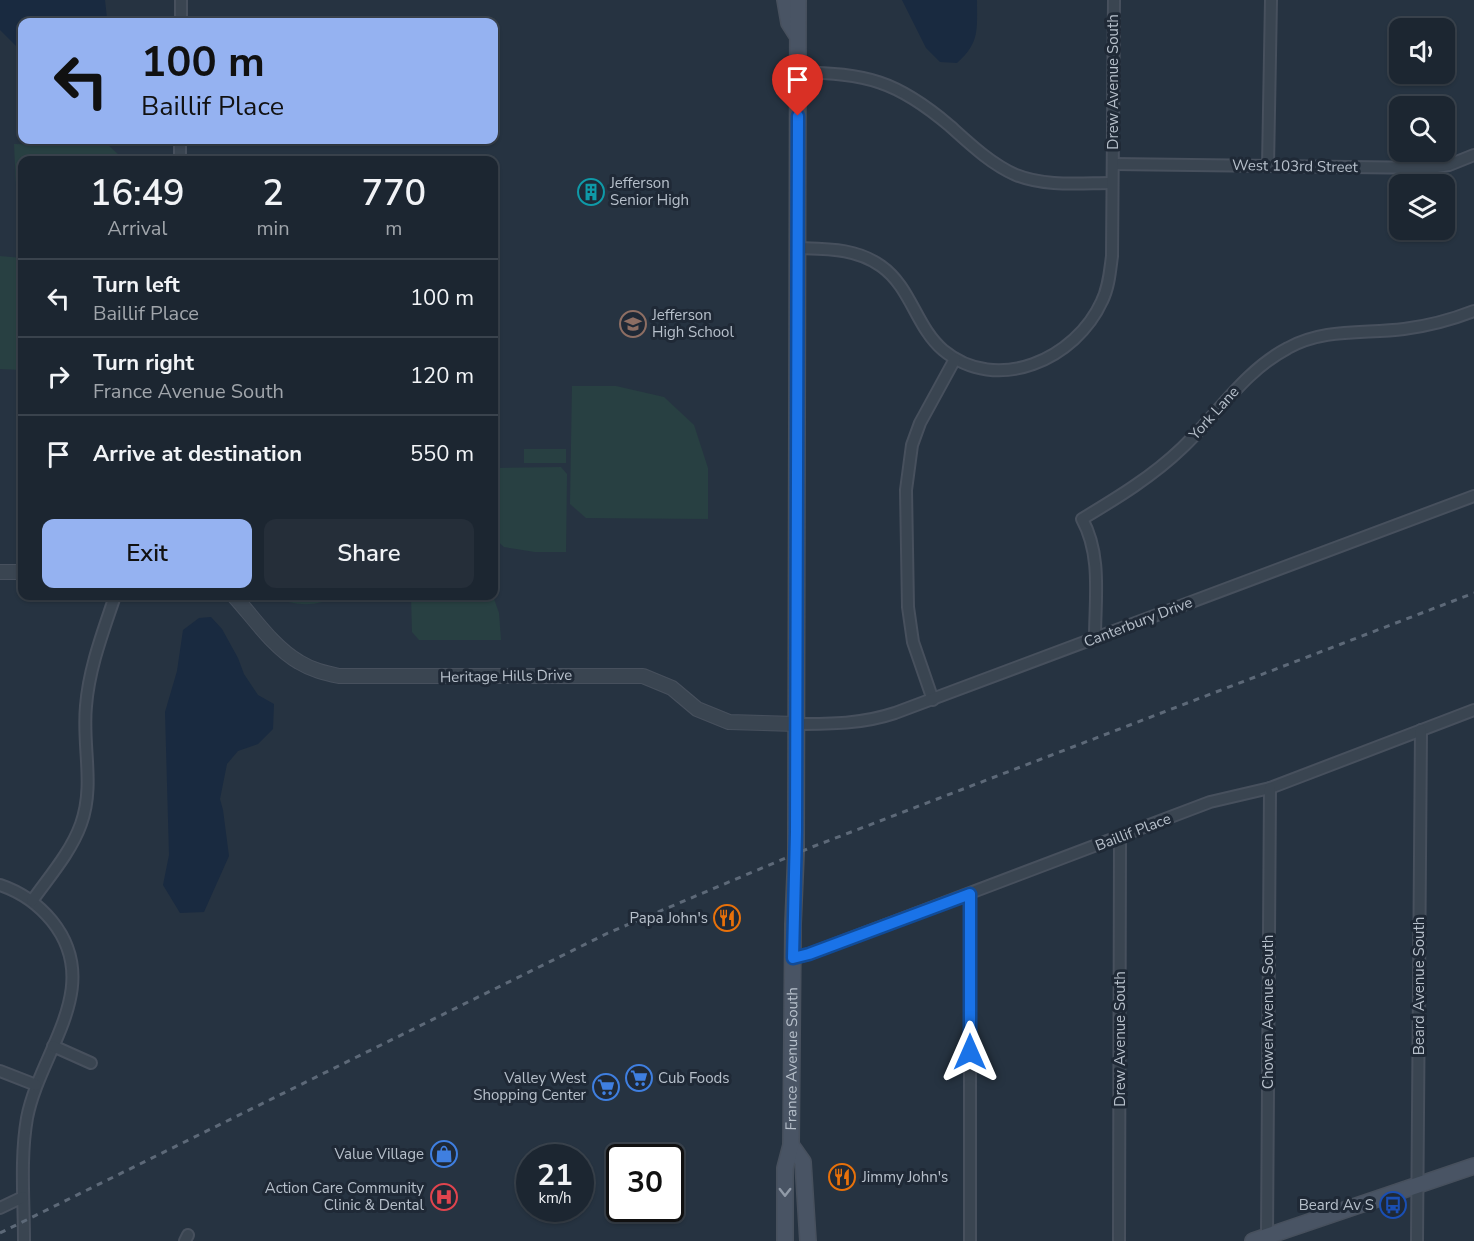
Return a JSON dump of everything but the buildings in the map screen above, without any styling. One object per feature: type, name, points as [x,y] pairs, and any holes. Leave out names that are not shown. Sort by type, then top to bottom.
[{"type":"main road","points":[[785,0],[789,23],[798,36]]},
{"type":"main road","name":"France Avenue South","points":[[786,1241],[785,1168],[791,1144],[796,724],[798,0]]},
{"type":"main road","name":"France Avenue South","points":[[791,1144],[803,1162],[808,1241]]},
{"type":"main road","points":[[1260,1239],[1474,1166]]},
{"type":"street","points":[[181,0],[181,18]]},
{"type":"street","name":"Drew Avenue South","points":[[1112,183],[1114,0]]},
{"type":"street","points":[[1269,166],[1272,0]]},
{"type":"street","points":[[797,248],[846,250],[880,265],[906,292],[929,333],[941,348],[955,359],[974,368],[993,371],[1018,369],[1040,362],[1060,352],[1077,337],[1092,320],[1101,304],[1109,278],[1112,256],[1112,183],[1050,182],[1018,176],[997,165],[934,113],[896,88],[853,75],[798,72]]},
{"type":"street","name":"West 103rd Street","points":[[1113,164],[1430,168],[1449,165],[1474,155]]},
{"type":"street","name":"York Lane","points":[[1095,638],[1095,562],[1090,533],[1082,519],[1151,474],[1208,423],[1249,375],[1283,351],[1314,337],[1338,333],[1403,330],[1442,323],[1474,311]]},
{"type":"street","points":[[933,700],[913,642],[908,607],[906,490],[910,456],[920,423],[955,359]]},
{"type":"street","name":"Canterbury Drive","points":[[796,724],[832,724],[875,720],[1474,496]]},
{"type":"street","points":[[0,572],[18,572]]},
{"type":"street","points":[[32,901],[71,847],[81,825],[88,778],[86,708],[89,679],[114,600]]},
{"type":"street","name":"Heritage Hills Drive","points":[[238,600],[282,649],[298,662],[318,671],[339,676],[643,676],[672,688],[697,709],[729,722],[796,724]]},
{"type":"street","name":"Baillif Place","points":[[793,958],[970,894],[1210,802],[1270,788],[1474,710]]},
{"type":"street","name":"Beard Avenue South","points":[[1417,1241],[1421,730]]},
{"type":"street","name":"Chowen Avenue South","points":[[1260,1239],[1270,788]]},
{"type":"street","name":"Drew Avenue South","points":[[1119,1241],[1120,837]]},
{"type":"street","points":[[0,885],[32,901],[58,928],[67,945],[74,982],[65,1020],[36,1084],[26,1127],[24,1241]]},
{"type":"street","points":[[970,894],[970,1241]]},
{"type":"street","points":[[53,1046],[91,1063]]},
{"type":"street","points":[[0,1071],[36,1084]]},
{"type":"street","points":[[0,1208],[23,1197]]},
{"type":"green space","points":[[14,144],[108,145],[119,155],[18,156],[17,207]]},
{"type":"green space","points":[[0,256],[18,258],[18,370],[0,369]]},
{"type":"green space","points":[[572,386],[616,386],[664,397],[694,425],[708,468],[708,519],[586,518],[570,504]]},
{"type":"green space","points":[[524,449],[566,449],[566,463],[524,463]]},
{"type":"green space","points":[[561,467],[567,474],[566,552],[535,552],[504,547],[498,542],[498,468]]},
{"type":"green space","points":[[282,600],[329,600],[314,604]]},
{"type":"green space","points":[[411,600],[494,600],[499,613],[501,640],[419,640],[412,632]]},
{"type":"water","points":[[0,0],[105,0],[107,18],[18,18],[18,48],[0,30]]},
{"type":"water","points":[[902,0],[977,0],[976,35],[970,49],[957,63],[940,62],[926,48]]},
{"type":"water","points":[[211,617],[222,629],[244,674],[258,695],[274,704],[273,729],[258,744],[238,751],[227,764],[220,799],[229,856],[204,912],[180,913],[163,885],[169,855],[165,712],[177,671],[183,630],[199,618]]},
{"type":"railway","points":[[0,1233],[608,933],[812,847],[1474,593]]},
{"type":"place","name":"Jefferson Senior High","points":[[591,192]]},
{"type":"place","name":"Jefferson High School","points":[[633,324]]},
{"type":"place","name":"Papa John's","points":[[727,918]]},
{"type":"place","name":"Cub Foods","points":[[639,1078]]},
{"type":"place","name":"Valley West Shopping Center","points":[[606,1087]]},
{"type":"place","name":"Value Village","points":[[444,1154]]},
{"type":"place","name":"Jimmy John's","points":[[842,1177]]},
{"type":"place","name":"Action Care Community Clinic & Dental","points":[[444,1197]]},
{"type":"place","name":"Beard Av S","points":[[1393,1205]]},
{"type":"route","points":[[798,116],[796,853],[793,958],[970,894],[970,1052]]}]
